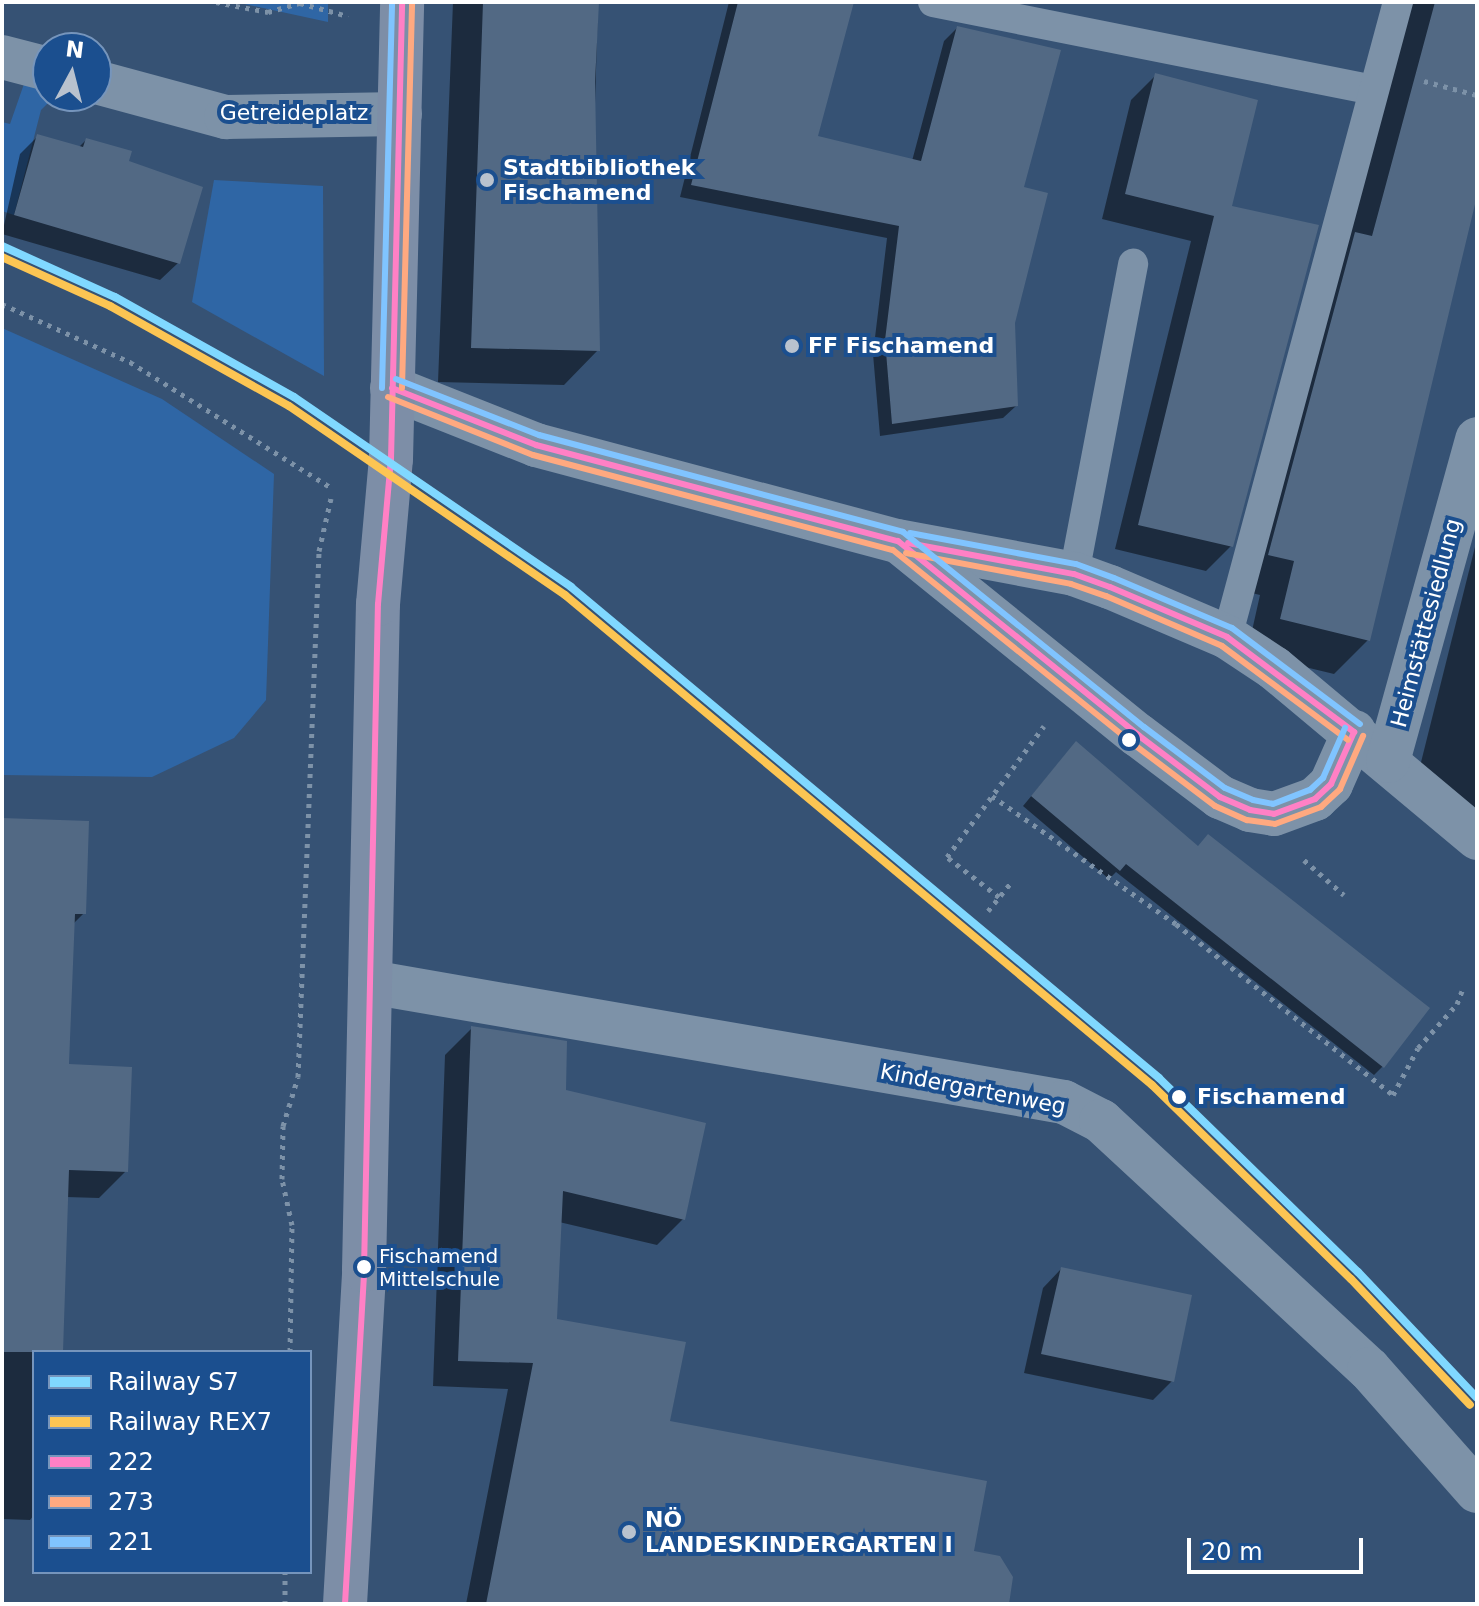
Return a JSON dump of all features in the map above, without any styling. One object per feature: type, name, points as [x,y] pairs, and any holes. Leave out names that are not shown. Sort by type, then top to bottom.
[{"type":"main road","points":[[345,1604],[364,1270],[378,604],[392,388],[402,2]]},
{"type":"street","points":[[2,57],[32,65]]},
{"type":"street","name":"Getreideplatz","points":[[112,86],[226,117],[400,114]]},
{"type":"street","name":"Heimstättesiedlung","points":[[392,388],[536,445],[898,541],[1074,574],[1227,637],[1354,732],[1477,838]]},
{"type":"street","name":"Heimstättesiedlung","points":[[1388,761],[1477,439]]},
{"type":"street","points":[[898,541],[1075,685],[1220,797],[1250,810],[1274,814],[1315,799],[1331,784],[1354,732]]},
{"type":"street","name":"Kindergartenweg","points":[[370,982],[1064,1102],[1101,1121],[1369,1369],[1477,1491]]},
{"type":"lane","points":[[933,2],[1372,90]]},
{"type":"lane","points":[[1227,637],[1398,2]]},
{"type":"lane","points":[[1074,574],[1133,264]]},
{"type":"path","points":[[216,2],[268,12],[300,3],[355,18]]},
{"type":"path","points":[[2,304],[130,362],[333,489]]},
{"type":"path","points":[[999,897],[947,857],[1075,685]]},
{"type":"path","points":[[992,796],[1176,924],[1393,1095],[1418,1048],[1457,1004],[1462,991]]},
{"type":"path","points":[[988,911],[1012,881]]},
{"type":"path","points":[[285,1574],[285,1604]]},
{"type":"shaded area","points":[[235,2],[328,2],[328,22]]},
{"type":"shaded area","points":[[25,81],[32,82],[32,112],[40,112],[14,215],[2,211],[2,122],[10,124]]},
{"type":"shaded area","points":[[214,180],[323,186],[324,376],[192,302]]},
{"type":"shaded area","points":[[2,328],[162,399],[274,474],[266,700],[234,738],[152,777],[2,775]]},
{"type":"building","points":[[483,2],[599,2],[595,82],[600,351],[471,348]]},
{"type":"building","points":[[738,2],[854,2],[818,136],[921,161],[957,26],[1061,50],[1024,187],[1048,193],[1015,323],[1018,406],[892,424],[885,340],[899,226],[691,185]]},
{"type":"building","points":[[1435,2],[1477,2],[1477,196],[1370,641],[1280,619],[1294,561],[1268,555],[1355,232],[1372,236]]},
{"type":"building","points":[[1155,73],[1258,100],[1232,206],[1319,225],[1233,547],[1138,525],[1214,216],[1125,194]]},
{"type":"building","points":[[37,134],[83,147],[86,138],[132,151],[129,161],[203,187],[180,264],[14,215]]},
{"type":"building","points":[[1076,741],[1198,846],[1208,834],[1430,1008],[1384,1068],[1126,864],[1120,871],[1031,796]]},
{"type":"building","points":[[2,818],[89,821],[86,914],[75,914],[69,1064],[132,1067],[128,1172],[69,1170],[63,1350],[2,1352]]},
{"type":"building","points":[[471,1026],[567,1041],[566,1090],[706,1123],[685,1220],[563,1191],[557,1319],[686,1342],[670,1421],[987,1481],[974,1551],[1000,1556],[1013,1577],[1009,1604],[486,1604],[533,1363],[458,1361]]},
{"type":"building","points":[[1061,1267],[1192,1295],[1174,1382],[1041,1354]]},
{"type":"rail line","name":"S7","points":[[2,246],[115,297],[294,397],[571,587],[1159,1078],[1358,1272],[1477,1398]]},
{"type":"rail line","name":"REX7","points":[[2,257],[110,306],[289,406],[565,595],[1152,1085],[1351,1279],[1470,1405]]},
{"type":"transit line","name":"221","points":[[382,388],[392,2]]},
{"type":"transit line","name":"222","points":[[345,1604],[364,1270],[378,604],[391,459],[402,2]]},
{"type":"transit line","name":"273","points":[[402,388],[412,2]]},
{"type":"transit line","name":"221","points":[[396,379],[539,435],[903,532],[1144,727],[1225,788],[1253,800],[1273,804],[1310,790],[1323,778],[1345,728]]},
{"type":"transit line","name":"222","points":[[392,388],[536,445],[898,541],[1138,735],[1220,797],[1250,810],[1274,814],[1315,799],[1331,784],[1354,732]]},
{"type":"transit line","name":"273","points":[[388,397],[533,455],[893,550],[1132,743],[1215,806],[1247,820],[1275,824],[1321,807],[1340,789],[1363,736]]},
{"type":"transit line","name":"221","points":[[910,533],[1076,564],[1232,628],[1360,724]]},
{"type":"transit line","name":"222","points":[[908,543],[1074,574],[1110,587],[1227,637],[1354,732]]},
{"type":"transit line","name":"273","points":[[906,553],[1071,584],[1106,596],[1222,646],[1348,740]]},
{"type":"place","name":"Stadtbibliothek Fischamend","points":[[487,180]]},
{"type":"place","name":"FF Fischamend","points":[[792,346]]},
{"type":"place","name":"Fischamend","points":[[1179,1097]]},
{"type":"place","name":"Fischamend Mittelschule","points":[[364,1267]]},
{"type":"place","name":"NÖ LANDESKINDERGARTEN I","points":[[629,1532]]}]
